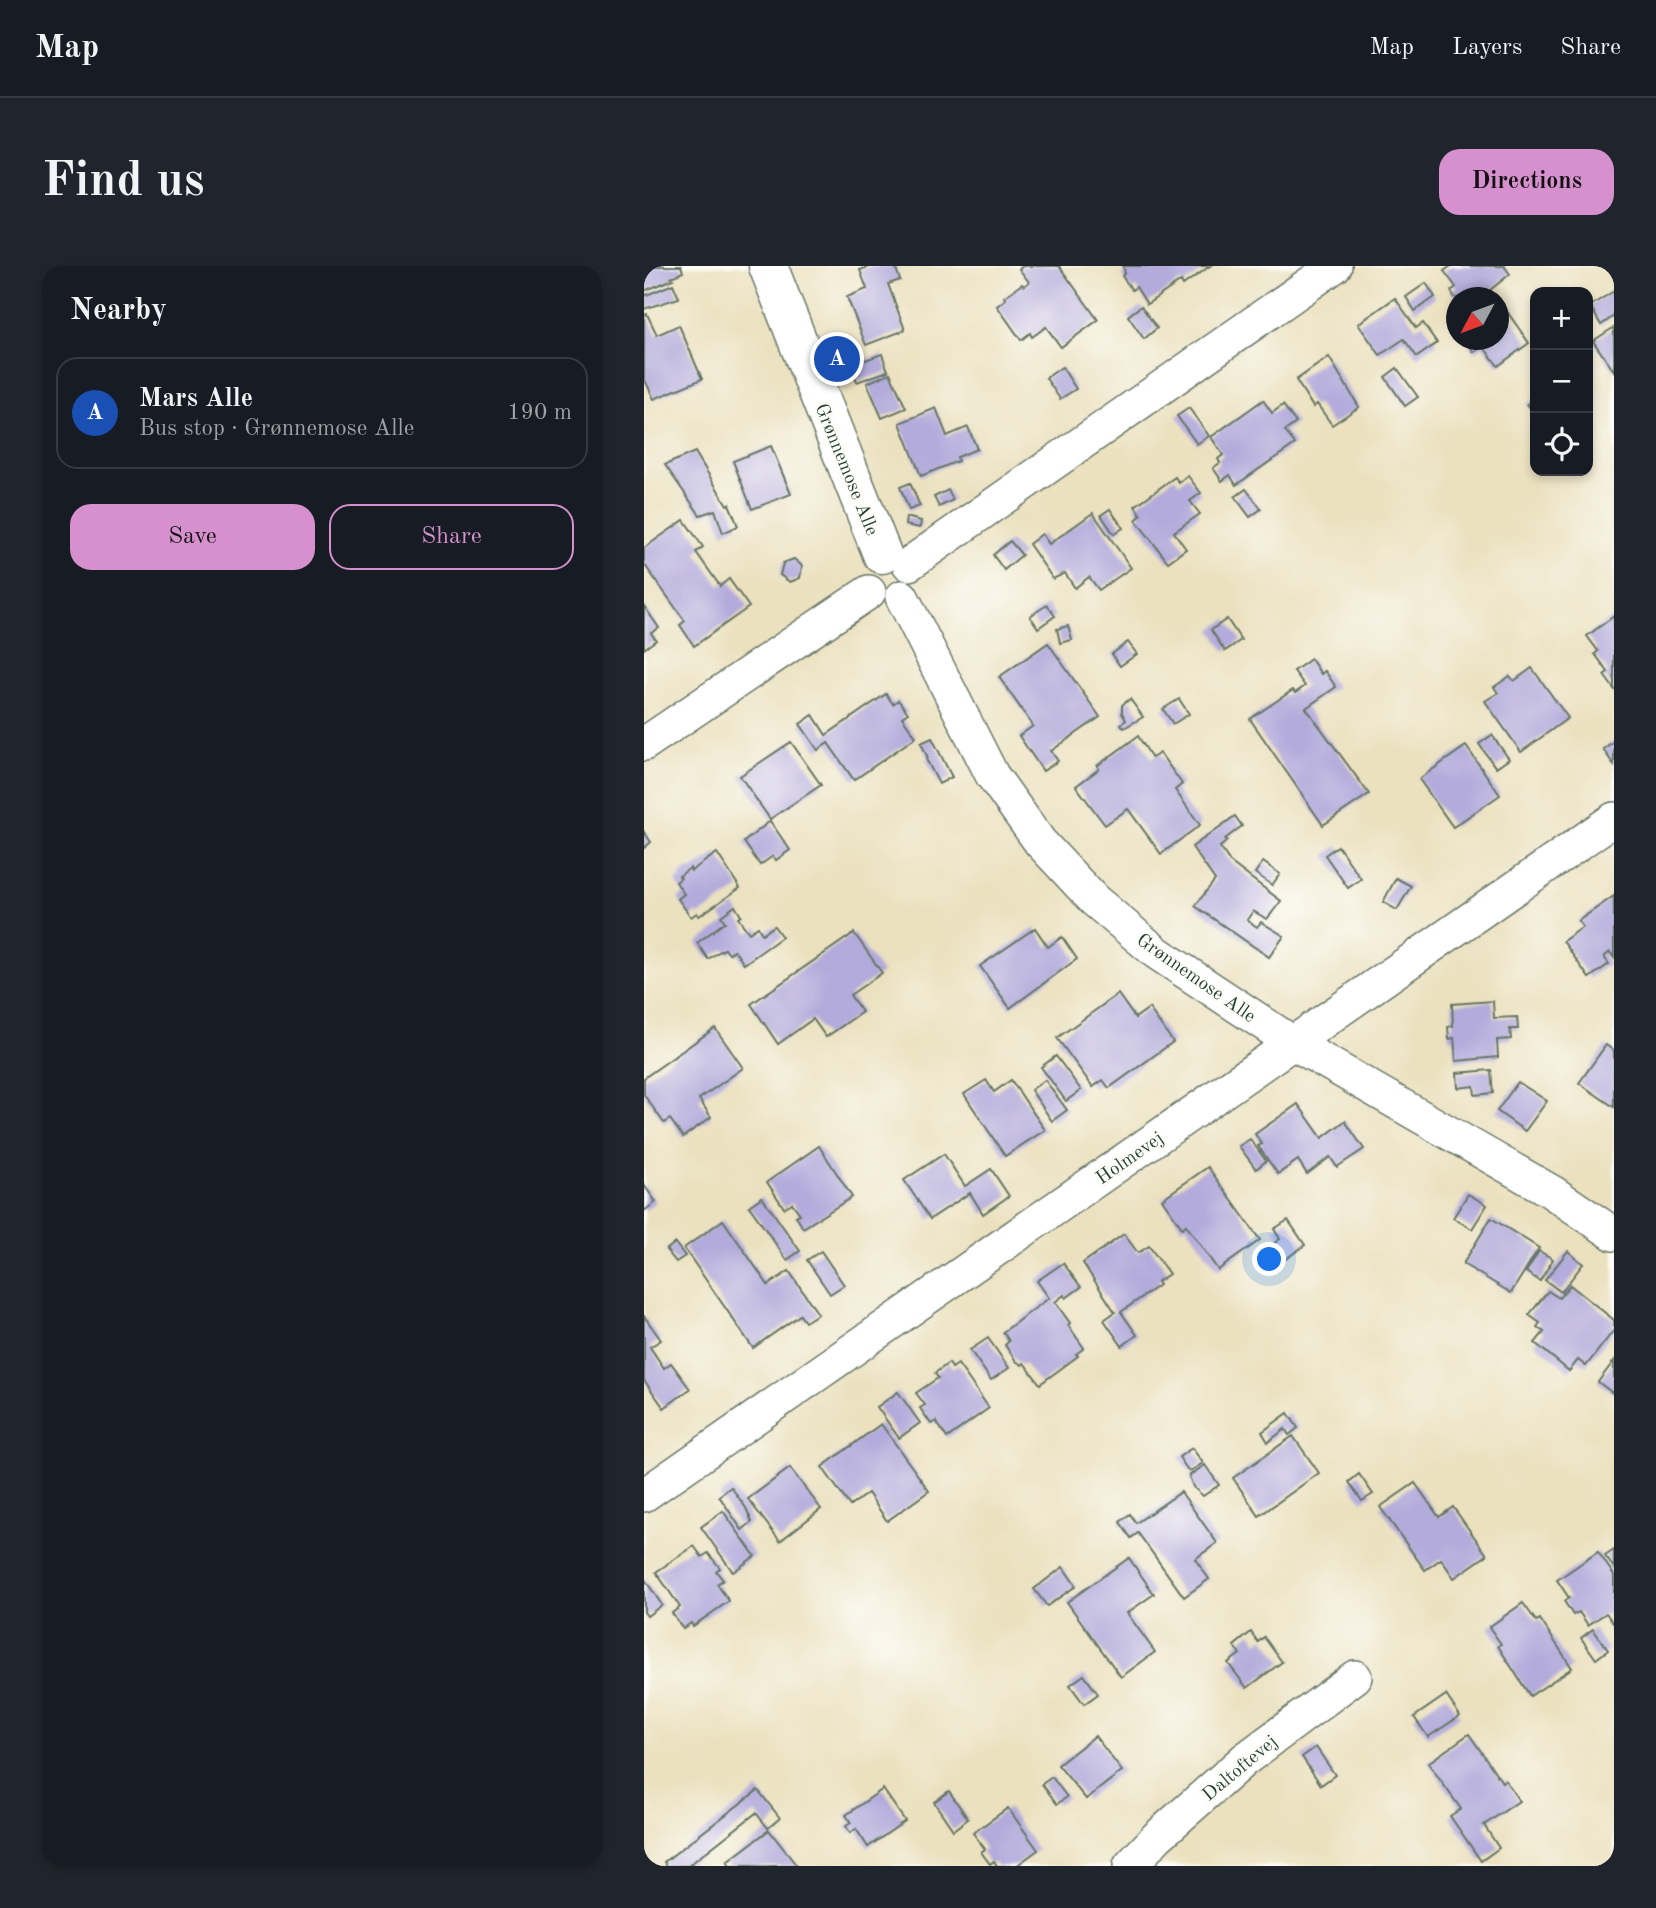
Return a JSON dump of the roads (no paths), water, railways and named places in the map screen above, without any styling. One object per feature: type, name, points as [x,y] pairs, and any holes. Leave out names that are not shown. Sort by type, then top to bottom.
[{"type":"street","name":"Grønnemose Alle","points":[[768,266],[895,559]]},
{"type":"street","points":[[895,559],[912,578],[911,586],[902,597],[888,601],[874,597],[869,592],[864,577],[866,569],[875,557],[895,559],[1297,277],[1335,266]]},
{"type":"street","points":[[644,744],[869,592]]},
{"type":"street","name":"Grønnemose Alle","points":[[902,597],[992,775],[1040,842],[1094,900],[1157,953],[1293,1043],[1552,1192],[1614,1234]]},
{"type":"street","name":"Holmevej","points":[[644,1495],[1614,819]]},
{"type":"street","name":"Daltoftevej","points":[[1130,1866],[1157,1838],[1244,1760],[1355,1677]]},
{"type":"place","name":"Mars Alle","points":[[837,359]]}]
